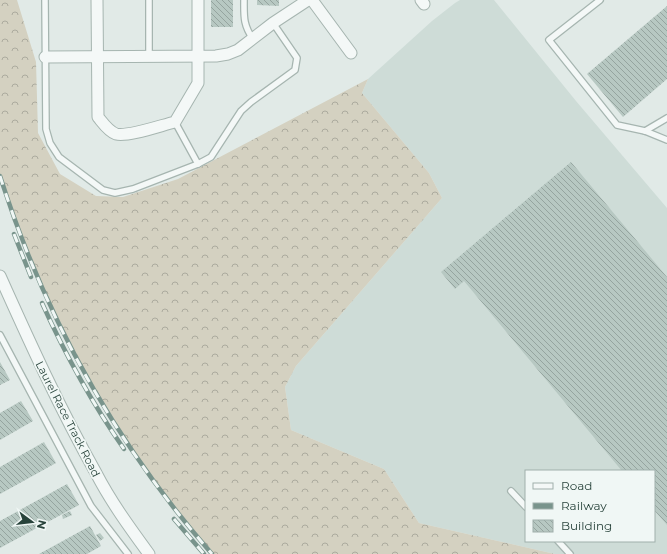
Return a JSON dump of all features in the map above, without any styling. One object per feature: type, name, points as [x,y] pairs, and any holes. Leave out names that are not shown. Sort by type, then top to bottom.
[{"type":"street","points":[[97,0],[98,116],[106,128],[116,134],[129,134],[175,122],[198,83],[198,0]]},
{"type":"street","points":[[45,58],[216,56],[228,54],[238,50],[273,23],[308,0]]},
{"type":"street","points":[[312,0],[351,53]]},
{"type":"street","name":"Laurel Race Track Road","points":[[0,276],[45,374],[96,474],[126,521],[150,554]]},
{"type":"lane","points":[[45,0],[46,129],[50,143],[59,157],[103,190],[115,192],[133,189],[198,164],[211,157],[241,111],[295,70],[297,58],[273,23]]},
{"type":"lane","points":[[148,56],[149,0]]},
{"type":"lane","points":[[244,0],[244,22],[252,39]]},
{"type":"lane","points":[[600,0],[549,40],[617,125],[645,131],[667,140]]},
{"type":"lane","points":[[645,131],[667,118]]},
{"type":"lane","points":[[175,122],[198,164]]},
{"type":"lane","points":[[0,335],[91,506],[128,554]]},
{"type":"lane","points":[[511,491],[525,506]]},
{"type":"lane","points":[[559,542],[570,554]]},
{"type":"shaded area","points":[[460,0],[494,0],[576,101],[667,208],[667,554],[555,554],[419,523],[384,469],[291,430],[285,387],[296,366],[442,198],[429,173],[362,93],[368,79],[432,21]]},
{"type":"green space","points":[[0,0],[17,0],[36,62],[38,133],[60,174],[96,196],[123,197],[178,179],[368,79],[362,93],[429,173],[442,198],[296,366],[285,387],[291,430],[384,469],[419,523],[555,554],[213,554],[175,511],[105,410],[56,320],[29,258],[0,176]]},
{"type":"building","points":[[211,0],[233,0],[233,27],[211,27]]},
{"type":"building","points":[[257,0],[279,0],[279,6],[257,5]]},
{"type":"building","points":[[667,6],[667,79],[623,117],[587,74]]},
{"type":"building","points":[[571,162],[667,277],[667,525],[655,511],[655,470],[621,470],[464,281],[455,289],[441,272]]},
{"type":"building","points":[[0,362],[10,380],[0,385]]},
{"type":"building","points":[[21,401],[33,421],[0,440],[0,413]]},
{"type":"building","points":[[44,442],[56,463],[0,494],[0,467]]},
{"type":"building","points":[[67,484],[79,505],[0,548],[0,521]]},
{"type":"building","points":[[70,511],[72,515],[63,519],[62,515]]},
{"type":"building","points":[[90,526],[101,546],[87,554],[39,554]]},
{"type":"building","points":[[100,533],[104,538],[100,541],[96,535]]},
{"type":"railway","points":[[0,176],[38,279],[86,376],[114,423],[144,468],[212,554]]},
{"type":"railway","points":[[14,234],[31,277]]},
{"type":"railway","points":[[42,303],[80,378],[124,449]]},
{"type":"railway","points":[[174,519],[204,554]]}]
